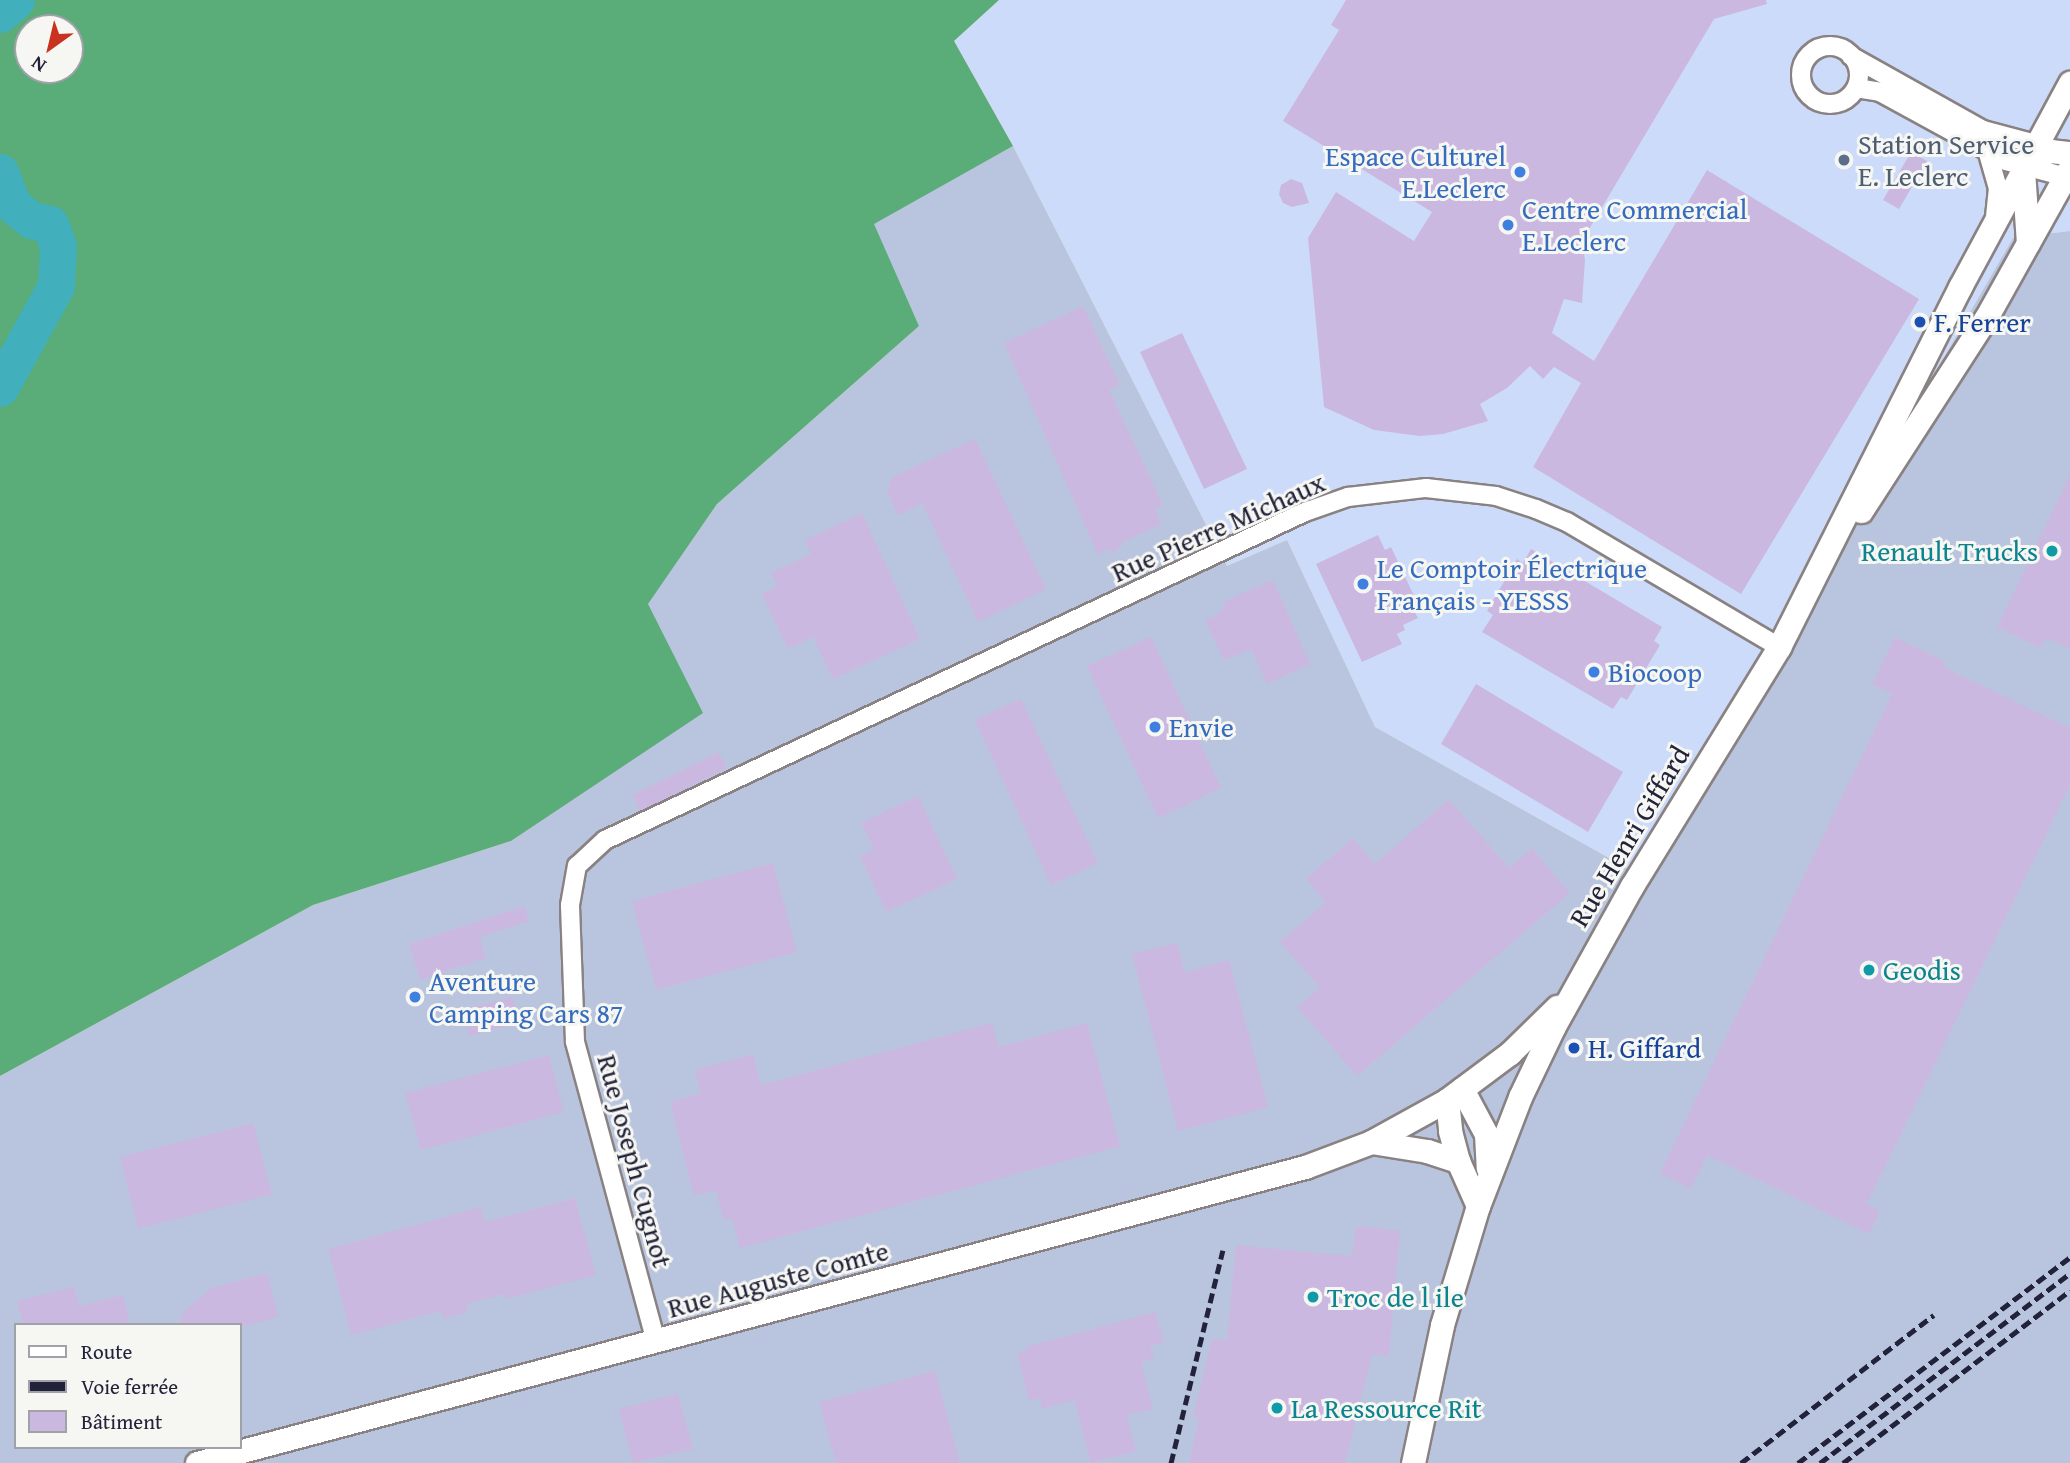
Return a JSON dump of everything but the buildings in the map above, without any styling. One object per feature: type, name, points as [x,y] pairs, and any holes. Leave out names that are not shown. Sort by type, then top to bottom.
[{"type":"street","points":[[1852,56],[1859,71],[1856,88],[1843,102],[1827,104],[1807,94],[1801,79],[1803,63],[1816,49],[1839,47],[1983,130],[2035,144],[2067,170]]},
{"type":"street","name":"Rue Henri Giffard","points":[[1481,1197],[1520,1097],[1572,993],[1632,886],[1779,647],[2022,167],[2070,83]]},
{"type":"street","points":[[1856,88],[1880,92],[2022,167]]},
{"type":"street","points":[[1987,150],[1998,188],[1993,228]]},
{"type":"street","points":[[2022,167],[2041,153],[2067,170]]},
{"type":"street","points":[[2022,167],[2028,243]]},
{"type":"street","name":"Rue Henri Giffard","points":[[1816,577],[1912,438],[2028,243],[2067,170]]},
{"type":"street","name":"Rue Pierre Michaux","points":[[798,752],[1305,512],[1348,497],[1385,491],[1426,488],[1463,490],[1496,496],[1536,509],[1567,522],[1779,647]]},
{"type":"street","name":"Rue Joseph Cugnot","points":[[656,1342],[575,1042],[570,905],[577,866],[604,840],[798,752]]},
{"type":"street","name":"Rue Auguste Comte","points":[[197,1463],[1305,1167],[1371,1142],[1455,1095],[1510,1053],[1572,993]]},
{"type":"street","points":[[1455,1095],[1450,1131],[1458,1161],[1481,1197]]},
{"type":"street","points":[[1413,1463],[1442,1325],[1481,1197],[1489,1158],[1486,1134],[1479,1114],[1455,1095]]},
{"type":"street","points":[[1371,1142],[1427,1151],[1458,1161]]},
{"type":"shaded area","points":[[999,0],[2070,0],[2070,231],[2013,238],[1643,877],[1375,727],[1287,540],[1227,566],[1013,146],[954,41]]},
{"type":"shaded area","points":[[1013,146],[1227,566],[1287,540],[1375,727],[1643,877],[2013,238],[2070,231],[2070,1463],[0,1463],[0,1076],[313,905],[511,841],[702,713],[647,605],[717,504],[919,326],[873,224]]},
{"type":"green space","points":[[0,0],[999,0],[954,41],[1013,146],[874,224],[919,326],[717,504],[648,604],[703,713],[511,841],[313,905],[0,1076]]},
{"type":"waterway","points":[[0,14],[16,0]]},
{"type":"waterway","points":[[0,172],[12,204],[31,220],[50,224],[58,246],[56,286],[0,388]]},
{"type":"railway","points":[[1171,1463],[1223,1250]]},
{"type":"railway","points":[[1798,1463],[2070,1257]]},
{"type":"railway","points":[[1820,1463],[2070,1273]]},
{"type":"railway","points":[[1843,1463],[2070,1291]]},
{"type":"railway","points":[[1741,1463],[1934,1315]]},
{"type":"place","name":"Station Service E. Leclerc","points":[[1844,160]]},
{"type":"place","name":"Espace Culturel E.Leclerc","points":[[1520,172]]},
{"type":"place","name":"Centre Commercial E.Leclerc","points":[[1508,225]]},
{"type":"place","name":"F. Ferrer","points":[[1920,322]]},
{"type":"place","name":"Renault Trucks","points":[[2052,551]]},
{"type":"place","name":"Le Comptoir Électrique Français - YESSS","points":[[1363,584]]},
{"type":"place","name":"Biocoop","points":[[1594,672]]},
{"type":"place","name":"Envie","points":[[1155,727]]},
{"type":"place","name":"Geodis","points":[[1869,970]]},
{"type":"place","name":"Aventure Camping Cars 87","points":[[415,997]]},
{"type":"place","name":"H. Giffard","points":[[1574,1048]]},
{"type":"place","name":"Troc de l ile","points":[[1313,1297]]},
{"type":"place","name":"La Ressource Rit","points":[[1277,1408]]}]
